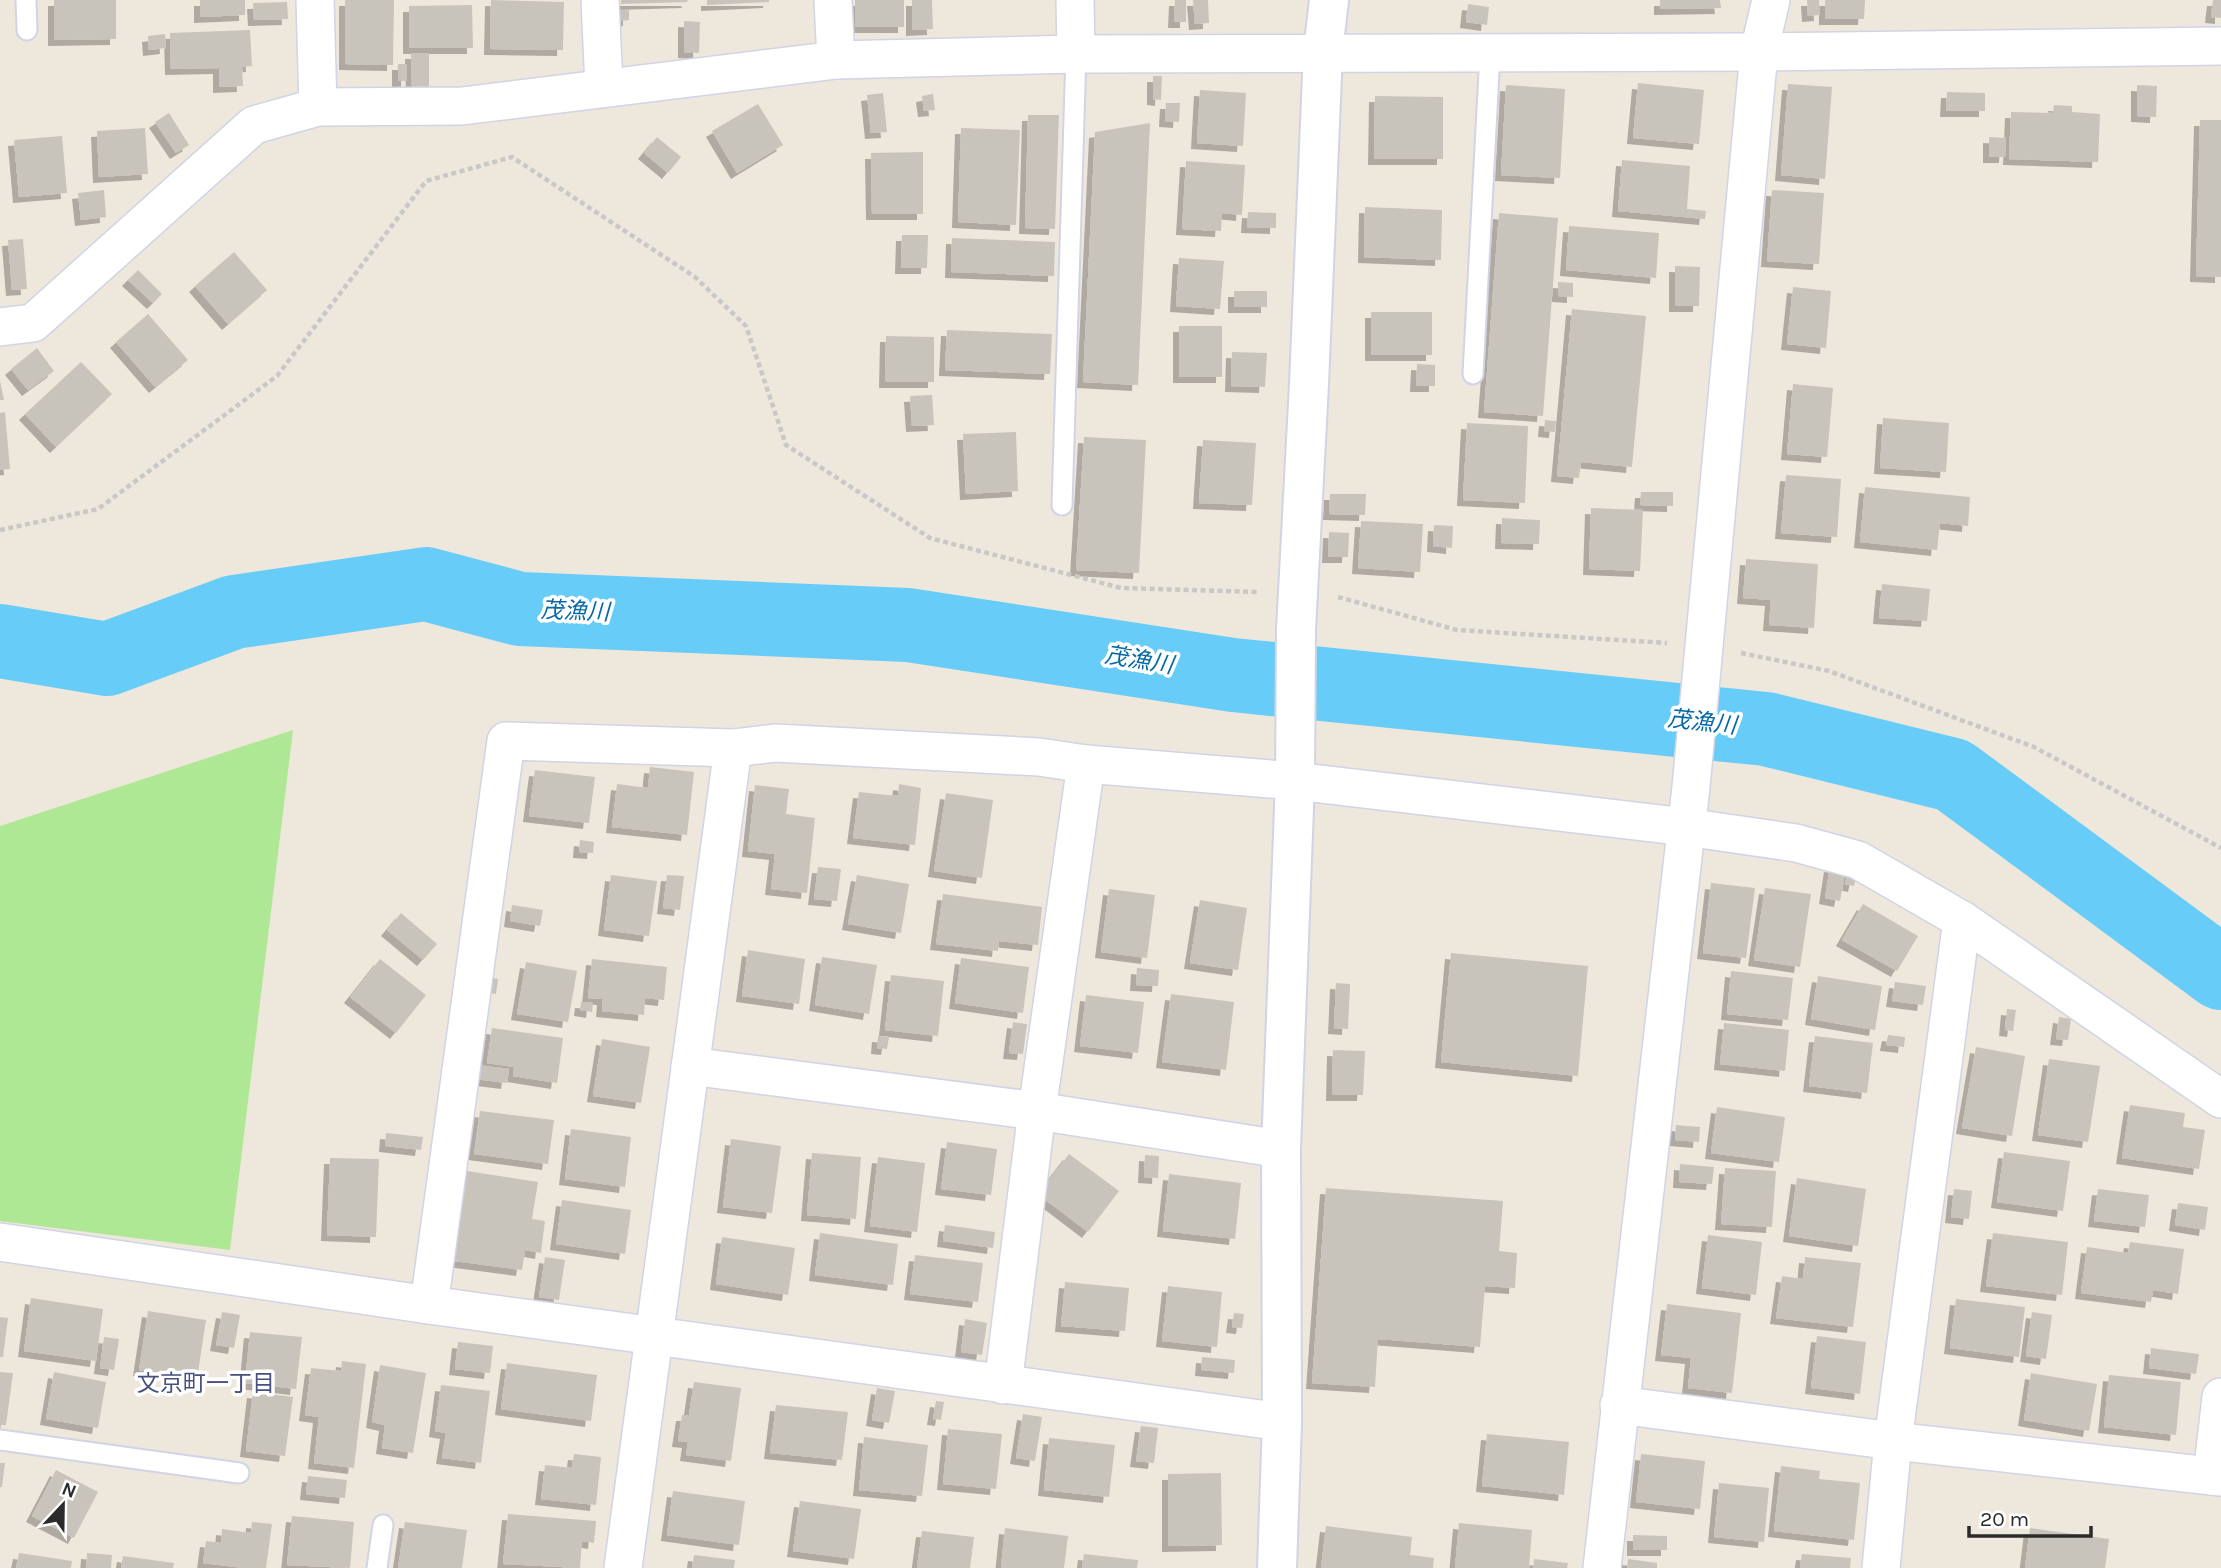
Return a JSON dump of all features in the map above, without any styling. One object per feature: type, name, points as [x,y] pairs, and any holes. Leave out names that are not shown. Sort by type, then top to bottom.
[{"type":"street","points":[[315,0],[318,107]]},
{"type":"street","points":[[600,0],[604,87]]},
{"type":"street","points":[[833,0],[835,60]]},
{"type":"street","points":[[1074,0],[1076,54]]},
{"type":"street","points":[[1277,1568],[1282,1422],[1281,1149],[1295,781],[1296,630],[1323,52],[1329,0]]},
{"type":"street","points":[[1602,1568],[1691,787],[1759,52],[1771,0]]},
{"type":"street","points":[[0,327],[33,323],[254,125],[318,107],[462,106],[835,60],[1076,54],[1759,52],[2221,46]]},
{"type":"street","points":[[429,1305],[506,741],[733,748],[775,743],[1039,757],[1086,764],[1295,781],[1686,827],[1796,843],[1858,860],[1962,920],[2221,1099]]},
{"type":"street","points":[[623,1568],[733,748]]},
{"type":"street","points":[[1003,1385],[1037,1111],[1086,764]]},
{"type":"street","points":[[1881,1568],[1893,1441],[1962,920]]},
{"type":"street","points":[[690,1066],[1037,1111],[1281,1149]]},
{"type":"street","points":[[0,1242],[429,1305],[1282,1422]]},
{"type":"street","points":[[1619,1405],[1893,1441],[2216,1476],[2221,1397]]},
{"type":"lane","points":[[26,0],[27,30]]},
{"type":"lane","points":[[1473,374],[1490,53]]},
{"type":"lane","points":[[1062,505],[1076,54]]},
{"type":"lane","points":[[0,1440],[239,1473]]},
{"type":"lane","points":[[377,1568],[383,1525]]},
{"type":"green space","points":[[293,730],[230,1250],[0,1221],[0,826]]},
{"type":"building","points":[[54,0],[116,0],[116,39],[54,40]]},
{"type":"building","points":[[200,0],[245,0],[245,15],[200,17]]},
{"type":"building","points":[[345,0],[394,0],[393,65],[345,64]]},
{"type":"building","points":[[491,0],[564,2],[563,50],[490,49]]},
{"type":"building","points":[[621,0],[687,0],[688,2],[621,4]]},
{"type":"building","points":[[707,0],[769,0],[769,2],[707,5]]},
{"type":"building","points":[[855,0],[904,0],[904,27],[855,27]]},
{"type":"building","points":[[912,0],[932,0],[933,29],[912,30]]},
{"type":"building","points":[[1175,0],[1186,0],[1186,22],[1174,22]]},
{"type":"building","points":[[1193,0],[1208,0],[1209,23],[1195,24]]},
{"type":"building","points":[[1660,0],[1720,0],[1721,8],[1660,9]]},
{"type":"building","points":[[1807,0],[1819,0],[1820,15],[1808,16]]},
{"type":"building","points":[[1825,0],[1865,0],[1864,19],[1825,19]]},
{"type":"building","points":[[2213,0],[2221,0],[2221,18],[2211,17]]},
{"type":"building","points":[[287,2],[288,19],[254,20],[253,3]]},
{"type":"building","points":[[1468,4],[1489,7],[1487,25],[1466,22]]},
{"type":"building","points":[[472,5],[473,48],[409,48],[409,6]]},
{"type":"building","points":[[619,10],[629,10],[629,20],[619,21]]},
{"type":"building","points":[[684,21],[700,22],[699,53],[684,52]]},
{"type":"building","points":[[250,30],[252,66],[242,67],[243,86],[219,87],[219,68],[171,69],[170,33]]},
{"type":"building","points":[[165,34],[166,48],[149,50],[148,36]]},
{"type":"building","points":[[411,53],[429,53],[429,87],[412,87]]},
{"type":"building","points":[[398,64],[407,64],[407,81],[398,81]]},
{"type":"building","points":[[1153,76],[1162,76],[1161,100],[1153,99]]},
{"type":"building","points":[[1638,83],[1704,90],[1699,144],[1633,138]]},
{"type":"building","points":[[1788,84],[1832,87],[1825,179],[1781,175]]},
{"type":"building","points":[[1506,85],[1565,89],[1560,178],[1501,175]]},
{"type":"building","points":[[2137,85],[2157,86],[2156,117],[2137,116]]},
{"type":"building","points":[[1200,90],[1246,93],[1243,146],[1197,143]]},
{"type":"building","points":[[1947,92],[1985,93],[1985,111],[1946,111]]},
{"type":"building","points":[[883,93],[887,132],[871,133],[867,95]]},
{"type":"building","points":[[933,94],[935,110],[924,111],[922,96]]},
{"type":"building","points":[[1375,96],[1443,97],[1443,159],[1374,159]]},
{"type":"building","points":[[1166,103],[1180,103],[1179,122],[1165,121]]},
{"type":"building","points":[[758,104],[783,145],[737,173],[712,131]]},
{"type":"building","points":[[2054,105],[2072,106],[2072,112],[2100,114],[2098,162],[2009,159],[2011,112],[2053,113]]},
{"type":"building","points":[[169,113],[189,145],[176,153],[155,122]]},
{"type":"building","points":[[1028,115],[1059,115],[1055,229],[1025,228]]},
{"type":"building","points":[[2200,120],[2221,120],[2221,277],[2196,276]]},
{"type":"building","points":[[1150,123],[1138,385],[1083,382],[1095,132]]},
{"type":"building","points":[[145,128],[148,174],[99,177],[97,131]]},
{"type":"building","points":[[961,128],[1020,130],[1016,225],[958,222]]},
{"type":"building","points":[[62,136],[67,193],[19,197],[14,140]]},
{"type":"building","points":[[657,137],[681,157],[668,173],[644,153]]},
{"type":"building","points":[[1989,137],[2006,138],[2005,157],[1989,157]]},
{"type":"building","points":[[923,152],[923,214],[872,214],[871,153]]},
{"type":"building","points":[[1622,160],[1690,166],[1687,209],[1706,211],[1705,219],[1618,211]]},
{"type":"building","points":[[1186,161],[1245,165],[1242,215],[1222,213],[1221,231],[1182,229]]},
{"type":"building","points":[[104,190],[106,217],[81,220],[78,193]]},
{"type":"building","points":[[1772,190],[1824,193],[1819,264],[1767,261]]},
{"type":"building","points":[[1365,207],[1442,210],[1441,260],[1364,257]]},
{"type":"building","points":[[1248,212],[1276,213],[1276,228],[1247,227]]},
{"type":"building","points":[[1499,213],[1558,218],[1543,416],[1484,412]]},
{"type":"building","points":[[1569,226],[1659,233],[1656,278],[1566,270]]},
{"type":"building","points":[[902,235],[928,235],[927,268],[901,268]]},
{"type":"building","points":[[952,238],[1055,242],[1054,276],[951,272]]},
{"type":"building","points":[[23,239],[27,289],[12,290],[8,240]]},
{"type":"building","points":[[234,252],[267,290],[228,324],[195,286]]},
{"type":"building","points":[[1179,258],[1224,261],[1220,309],[1176,306]]},
{"type":"building","points":[[1675,266],[1700,267],[1699,306],[1675,306]]},
{"type":"building","points":[[138,270],[162,294],[153,303],[128,280]]},
{"type":"building","points":[[1558,282],[1573,283],[1573,297],[1558,296]]},
{"type":"building","points":[[1793,287],[1831,291],[1826,348],[1787,344]]},
{"type":"building","points":[[1234,291],[1267,291],[1267,307],[1234,307]]},
{"type":"building","points":[[1572,309],[1646,316],[1632,467],[1581,462],[1579,478],[1557,476]]},
{"type":"building","points":[[1371,312],[1432,312],[1432,355],[1371,355]]},
{"type":"building","points":[[148,314],[188,360],[155,387],[116,342]]},
{"type":"building","points":[[1179,326],[1222,326],[1222,377],[1179,377]]},
{"type":"building","points":[[947,330],[1052,334],[1050,374],[945,370]]},
{"type":"building","points":[[886,336],[934,337],[934,382],[885,382]]},
{"type":"building","points":[[37,348],[54,371],[28,390],[11,369]]},
{"type":"building","points":[[1232,352],[1267,353],[1265,387],[1231,386]]},
{"type":"building","points":[[81,362],[112,394],[56,447],[25,414]]},
{"type":"building","points":[[1417,364],[1435,365],[1435,386],[1416,386]]},
{"type":"building","points":[[0,381],[4,400],[0,400]]},
{"type":"building","points":[[1793,384],[1833,388],[1827,457],[1787,454]]},
{"type":"building","points":[[932,395],[934,425],[912,426],[910,396]]},
{"type":"building","points":[[5,412],[10,469],[0,470],[0,413]]},
{"type":"building","points":[[1883,418],[1949,423],[1946,472],[1880,468]]},
{"type":"building","points":[[1545,420],[1556,421],[1555,432],[1544,431]]},
{"type":"building","points":[[1467,423],[1528,426],[1525,503],[1463,500]]},
{"type":"building","points":[[1016,432],[1018,491],[966,494],[963,434]]},
{"type":"building","points":[[1084,437],[1146,440],[1139,573],[1076,570]]},
{"type":"building","points":[[1203,440],[1256,443],[1252,505],[1199,503]]},
{"type":"building","points":[[1786,475],[1841,479],[1837,537],[1781,533]]},
{"type":"building","points":[[1865,487],[1970,497],[1968,526],[1940,523],[1937,550],[1860,542]]},
{"type":"building","points":[[1641,492],[1673,492],[1673,506],[1640,505]]},
{"type":"building","points":[[1330,494],[1366,494],[1365,515],[1329,514]]},
{"type":"building","points":[[1591,508],[1643,510],[1640,571],[1589,569]]},
{"type":"building","points":[[1502,518],[1540,520],[1539,544],[1501,543]]},
{"type":"building","points":[[1361,521],[1423,524],[1420,572],[1358,568]]},
{"type":"building","points":[[1434,525],[1453,526],[1452,548],[1433,546]]},
{"type":"building","points":[[1329,532],[1349,533],[1348,557],[1328,557]]},
{"type":"building","points":[[1746,559],[1818,564],[1814,628],[1769,625],[1771,600],[1743,598]]},
{"type":"building","points":[[1882,584],[1930,589],[1927,621],[1879,618]]},
{"type":"building","points":[[650,767],[694,772],[687,835],[612,827],[617,784],[648,788]]},
{"type":"building","points":[[535,770],[595,777],[589,823],[529,816]]},
{"type":"building","points":[[899,784],[921,788],[915,845],[853,838],[859,792],[898,796]]},
{"type":"building","points":[[755,785],[789,789],[786,814],[815,818],[807,893],[771,889],[775,854],[748,851]]},
{"type":"building","points":[[946,793],[993,800],[982,878],[934,871]]},
{"type":"building","points":[[580,840],[594,842],[593,853],[579,852]]},
{"type":"building","points":[[1830,866],[1846,868],[1840,901],[1825,898]]},
{"type":"building","points":[[818,867],[841,869],[837,901],[814,899]]},
{"type":"building","points":[[1848,870],[1857,872],[1854,886],[1845,884]]},
{"type":"building","points":[[611,875],[657,881],[649,936],[604,930]]},
{"type":"building","points":[[667,875],[684,876],[680,910],[663,908]]},
{"type":"building","points":[[857,875],[909,884],[901,933],[848,924]]},
{"type":"building","points":[[1711,883],[1755,888],[1746,958],[1703,953]]},
{"type":"building","points":[[1765,888],[1811,894],[1800,967],[1754,960]]},
{"type":"building","points":[[1109,889],[1155,895],[1147,958],[1101,952]]},
{"type":"building","points":[[943,894],[1042,907],[1038,945],[999,941],[998,951],[936,944]]},
{"type":"building","points":[[1200,900],[1247,908],[1238,970],[1190,963]]},
{"type":"building","points":[[1863,904],[1918,936],[1897,971],[1842,940]]},
{"type":"building","points":[[512,905],[543,910],[540,926],[510,921]]},
{"type":"building","points":[[401,913],[437,944],[423,960],[387,930]]},
{"type":"building","points":[[748,950],[805,959],[799,1004],[742,996]]},
{"type":"building","points":[[1451,953],[1588,966],[1578,1076],[1441,1062]]},
{"type":"building","points":[[822,957],[877,965],[869,1014],[815,1005]]},
{"type":"building","points":[[961,958],[1029,967],[1023,1013],[955,1003]]},
{"type":"building","points":[[380,959],[426,995],[396,1033],[350,997]]},
{"type":"building","points":[[592,959],[667,967],[664,1000],[645,998],[644,1015],[602,1011],[603,999],[588,998]]},
{"type":"building","points":[[526,962],[577,971],[568,1022],[517,1014]]},
{"type":"building","points":[[1137,968],[1159,970],[1158,986],[1136,985]]},
{"type":"building","points":[[1731,971],[1793,978],[1788,1020],[1727,1014]]},
{"type":"building","points":[[891,975],[944,981],[938,1036],[885,1030]]},
{"type":"building","points":[[1818,976],[1882,986],[1875,1030],[1811,1019]]},
{"type":"building","points":[[487,977],[498,979],[496,994],[484,992]]},
{"type":"building","points":[[1895,982],[1926,986],[1923,1005],[1892,1001]]},
{"type":"building","points":[[1336,983],[1350,984],[1348,1029],[1334,1028]]},
{"type":"building","points":[[1171,994],[1234,1002],[1226,1070],[1162,1062]]},
{"type":"building","points":[[1086,995],[1144,1002],[1138,1053],[1080,1046]]},
{"type":"building","points":[[581,1002],[593,1003],[592,1012],[580,1010]]},
{"type":"building","points":[[2007,1009],[2016,1010],[2013,1031],[2005,1030]]},
{"type":"building","points":[[2059,1017],[2071,1019],[2068,1040],[2056,1039]]},
{"type":"building","points":[[1013,1022],[1027,1024],[1023,1054],[1009,1053]]},
{"type":"building","points":[[1724,1023],[1789,1030],[1785,1071],[1720,1064]]},
{"type":"building","points":[[492,1028],[563,1038],[557,1083],[513,1076],[514,1067],[487,1063]]},
{"type":"building","points":[[1888,1035],[1905,1037],[1904,1047],[1886,1045]]},
{"type":"building","points":[[878,1036],[889,1037],[887,1049],[877,1048]]},
{"type":"building","points":[[1815,1036],[1873,1043],[1867,1093],[1809,1086]]},
{"type":"building","points":[[602,1039],[650,1047],[641,1103],[593,1096]]},
{"type":"building","points":[[1976,1047],[2025,1056],[2012,1136],[1962,1128]]},
{"type":"building","points":[[1333,1050],[1365,1051],[1363,1095],[1332,1095]]},
{"type":"building","points":[[2049,1059],[2100,1066],[2088,1142],[2038,1135]]},
{"type":"building","points":[[477,1065],[509,1069],[507,1083],[475,1079]]},
{"type":"building","points":[[2130,1105],[2185,1113],[2183,1127],[2205,1130],[2199,1169],[2122,1158]]},
{"type":"building","points":[[1717,1107],[1785,1117],[1779,1162],[1711,1153]]},
{"type":"building","points":[[480,1111],[554,1120],[548,1164],[474,1154]]},
{"type":"building","points":[[1676,1125],[1700,1127],[1699,1142],[1675,1140]]},
{"type":"building","points":[[571,1129],[631,1137],[625,1187],[565,1179]]},
{"type":"building","points":[[386,1133],[423,1137],[421,1150],[385,1146]]},
{"type":"building","points":[[731,1139],[781,1146],[772,1213],[723,1207]]},
{"type":"building","points":[[947,1142],[997,1149],[991,1195],[941,1189]]},
{"type":"building","points":[[2004,1152],[2070,1161],[2063,1211],[1997,1202]]},
{"type":"building","points":[[812,1153],[861,1157],[856,1219],[807,1215]]},
{"type":"building","points":[[1069,1154],[1119,1191],[1088,1232],[1038,1194]]},
{"type":"building","points":[[1145,1155],[1159,1156],[1158,1178],[1144,1177]]},
{"type":"building","points":[[878,1157],[925,1163],[917,1232],[870,1226]]},
{"type":"building","points":[[330,1158],[379,1159],[376,1237],[327,1235]]},
{"type":"building","points":[[1680,1164],[1714,1167],[1712,1184],[1679,1182]]},
{"type":"building","points":[[1725,1168],[1776,1171],[1772,1227],[1721,1224]]},
{"type":"building","points":[[467,1171],[538,1182],[532,1219],[545,1221],[541,1253],[525,1250],[522,1270],[454,1261]]},
{"type":"building","points":[[1169,1174],[1241,1183],[1235,1239],[1163,1231]]},
{"type":"building","points":[[1797,1178],[1866,1189],[1858,1246],[1789,1236]]},
{"type":"building","points":[[1326,1188],[1503,1201],[1499,1251],[1517,1253],[1515,1288],[1485,1286],[1480,1347],[1378,1339],[1375,1387],[1312,1383]]},
{"type":"building","points":[[1954,1189],[1972,1191],[1969,1219],[1951,1217]]},
{"type":"building","points":[[2098,1189],[2149,1195],[2145,1227],[2094,1221]]},
{"type":"building","points":[[562,1200],[631,1210],[625,1254],[556,1244]]},
{"type":"building","points":[[2178,1203],[2208,1207],[2205,1230],[2175,1225]]},
{"type":"building","points":[[945,1225],[995,1232],[993,1248],[943,1241]]},
{"type":"building","points":[[820,1233],[898,1244],[893,1285],[815,1275]]},
{"type":"building","points":[[1993,1233],[2068,1242],[2062,1295],[1986,1286]]},
{"type":"building","points":[[1708,1235],[1762,1242],[1756,1295],[1702,1288]]},
{"type":"building","points":[[722,1237],[795,1248],[788,1295],[716,1284]]},
{"type":"building","points":[[2130,1242],[2184,1249],[2178,1294],[2153,1290],[2151,1302],[2081,1293],[2087,1247],[2128,1253]]},
{"type":"building","points":[[915,1255],[983,1263],[978,1302],[910,1294]]},
{"type":"building","points":[[545,1257],[565,1260],[559,1300],[539,1297]]},
{"type":"building","points":[[1805,1257],[1861,1263],[1853,1327],[1776,1318],[1782,1276],[1803,1279]]},
{"type":"building","points":[[1065,1282],[1129,1288],[1125,1331],[1061,1326]]},
{"type":"building","points":[[1168,1286],[1222,1292],[1217,1347],[1162,1341]]},
{"type":"building","points":[[31,1298],[103,1309],[96,1361],[24,1351]]},
{"type":"building","points":[[1956,1299],[2025,1307],[2019,1357],[1950,1348]]},
{"type":"building","points":[[1667,1304],[1741,1313],[1732,1393],[1688,1388],[1691,1358],[1661,1355]]},
{"type":"building","points":[[148,1311],[206,1320],[197,1379],[139,1370]]},
{"type":"building","points":[[222,1312],[240,1315],[234,1348],[216,1345]]},
{"type":"building","points":[[2032,1312],[2052,1315],[2046,1359],[2026,1356]]},
{"type":"building","points":[[1234,1313],[1244,1314],[1242,1328],[1232,1327]]},
{"type":"building","points":[[0,1317],[8,1318],[3,1357],[0,1357]]},
{"type":"building","points":[[965,1319],[987,1323],[982,1355],[961,1352]]},
{"type":"building","points":[[250,1332],[302,1337],[296,1389],[245,1383]]},
{"type":"building","points":[[1817,1336],[1866,1342],[1860,1394],[1811,1388]]},
{"type":"building","points":[[104,1337],[119,1339],[114,1370],[100,1368]]},
{"type":"building","points":[[458,1342],[493,1346],[490,1373],[455,1369]]},
{"type":"building","points":[[2151,1348],[2199,1354],[2196,1374],[2149,1368]]},
{"type":"building","points":[[1202,1357],[1235,1360],[1234,1373],[1201,1370]]},
{"type":"building","points":[[342,1361],[366,1364],[354,1468],[314,1463],[319,1417],[305,1415],[311,1368],[341,1371]]},
{"type":"building","points":[[507,1363],[597,1375],[591,1421],[501,1409]]},
{"type":"building","points":[[380,1365],[426,1373],[413,1453],[382,1448],[385,1425],[372,1422]]},
{"type":"building","points":[[0,1372],[13,1373],[6,1425],[0,1425]]},
{"type":"building","points":[[54,1372],[106,1382],[98,1428],[46,1419]]},
{"type":"building","points":[[2031,1373],[2097,1384],[2089,1431],[2024,1420]]},
{"type":"building","points":[[2109,1375],[2181,1382],[2176,1435],[2104,1427]]},
{"type":"building","points":[[694,1382],[741,1388],[731,1461],[686,1455],[688,1442],[678,1441],[682,1415],[689,1415]]},
{"type":"building","points":[[441,1385],[490,1391],[481,1463],[442,1458],[446,1433],[435,1431]]},
{"type":"building","points":[[877,1388],[895,1391],[889,1423],[872,1420]]},
{"type":"building","points":[[253,1392],[293,1397],[285,1456],[246,1451]]},
{"type":"building","points":[[936,1401],[944,1402],[941,1420],[933,1419]]},
{"type":"building","points":[[776,1405],[848,1412],[842,1460],[770,1453]]},
{"type":"building","points":[[1023,1414],[1042,1417],[1035,1461],[1016,1458]]},
{"type":"building","points":[[1141,1426],[1158,1428],[1154,1463],[1136,1461]]},
{"type":"building","points":[[948,1429],[1002,1434],[996,1489],[943,1484]]},
{"type":"building","points":[[1487,1434],[1569,1442],[1564,1495],[1482,1486]]},
{"type":"building","points":[[864,1437],[928,1445],[922,1496],[859,1490]]},
{"type":"building","points":[[1049,1438],[1115,1445],[1109,1497],[1044,1490]]},
{"type":"building","points":[[574,1454],[601,1457],[596,1505],[541,1499],[545,1465],[572,1468]]},
{"type":"building","points":[[1641,1454],[1705,1461],[1700,1509],[1636,1502]]},
{"type":"building","points":[[0,1463],[5,1463],[2,1487],[0,1487]]},
{"type":"building","points":[[1781,1466],[1820,1471],[1819,1479],[1860,1483],[1854,1540],[1774,1531]]},
{"type":"building","points":[[56,1470],[98,1492],[74,1538],[32,1516]]},
{"type":"building","points":[[1221,1473],[1222,1545],[1168,1546],[1168,1474]]},
{"type":"building","points":[[308,1476],[347,1480],[345,1498],[306,1494]]},
{"type":"building","points":[[1719,1483],[1769,1488],[1764,1542],[1714,1537]]},
{"type":"building","points":[[673,1491],[745,1501],[739,1545],[667,1535]]},
{"type":"building","points":[[800,1501],[861,1509],[854,1559],[793,1551]]},
{"type":"building","points":[[508,1514],[596,1521],[594,1543],[582,1541],[580,1568],[503,1564]]},
{"type":"building","points":[[292,1516],[354,1522],[350,1568],[287,1565]]},
{"type":"building","points":[[252,1522],[272,1524],[266,1568],[203,1563],[206,1541],[221,1543],[222,1529],[251,1533]]},
{"type":"building","points":[[405,1522],[467,1530],[462,1568],[398,1568]]},
{"type":"building","points":[[1459,1523],[1532,1530],[1529,1568],[1455,1568]]},
{"type":"building","points":[[1326,1526],[1412,1537],[1410,1555],[1434,1558],[1433,1568],[1321,1568]]},
{"type":"building","points":[[1005,1528],[1068,1536],[1064,1568],[1001,1568]]},
{"type":"building","points":[[2030,1528],[2109,1539],[2105,1568],[2025,1568]]},
{"type":"building","points":[[922,1531],[974,1537],[970,1568],[917,1568]]},
{"type":"building","points":[[1633,1535],[1667,1536],[1667,1550],[1633,1550]]},
{"type":"building","points":[[19,1553],[72,1561],[71,1568],[16,1568]]},
{"type":"building","points":[[87,1553],[112,1555],[111,1568],[86,1568]]},
{"type":"building","points":[[1084,1554],[1138,1560],[1137,1568],[1082,1568]]},
{"type":"building","points":[[1802,1554],[1851,1558],[1850,1568],[1800,1568]]},
{"type":"building","points":[[694,1555],[735,1560],[734,1568],[692,1568]]},
{"type":"building","points":[[123,1556],[174,1563],[173,1568],[121,1568]]},
{"type":"building","points":[[1534,1559],[1568,1563],[1567,1568],[1533,1568]]},
{"type":"building","points":[[1628,1559],[1657,1563],[1657,1568],[1627,1568]]},
{"type":"waterway","name":"茂漁川","points":[[0,641],[107,659],[234,612],[426,584],[520,609],[908,625],[1233,675],[1766,729],[1953,775],[2221,973]]},
{"type":"district","name":"文京町一丁目","points":[[206,1383]]}]
